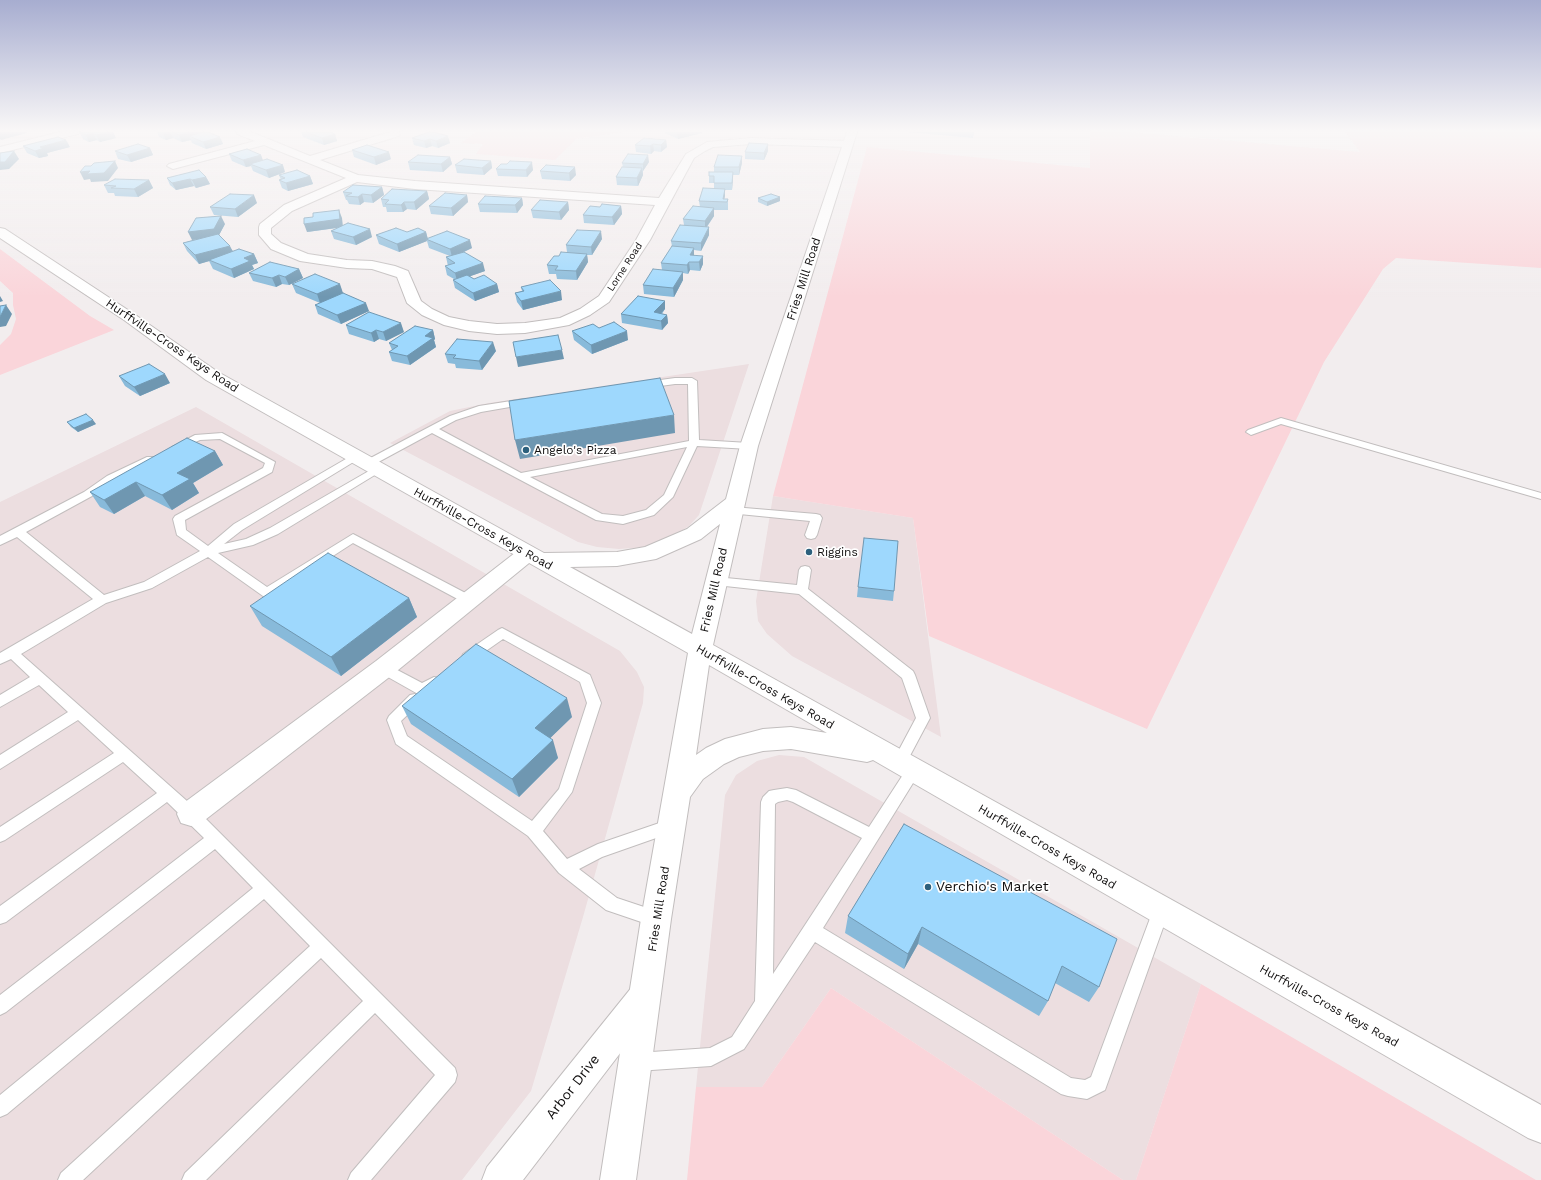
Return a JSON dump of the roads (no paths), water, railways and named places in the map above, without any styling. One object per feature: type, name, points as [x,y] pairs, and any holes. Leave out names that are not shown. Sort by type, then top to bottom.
[{"type":"main road","name":"Lorne Road","points":[[335,187],[288,208],[265,227],[265,235],[276,246],[306,258],[347,264],[372,265],[390,269],[402,274],[411,293],[414,304],[426,312],[444,320],[469,326],[497,329],[525,328],[564,322],[585,312],[604,299],[643,240],[672,187]]},
{"type":"main road","points":[[446,187],[663,202]]},
{"type":"main road","name":"Fries Mill Road","points":[[618,1180],[656,919],[700,649],[749,446],[834,187]]},
{"type":"main road","name":"Hurffville-Cross Keys Road","points":[[0,232],[129,317],[212,376],[532,557],[700,649],[1541,1125]]},
{"type":"main road","points":[[190,814],[384,668],[469,600],[532,557],[617,559],[649,554],[694,534],[734,506]]},
{"type":"main road","points":[[677,792],[694,771],[715,756],[734,747],[762,740],[791,738],[900,763]]},
{"type":"main road","name":"Arbor Drive","points":[[500,1180],[646,994]]},
{"type":"lane","points":[[431,429],[600,518],[623,520],[650,513],[668,497],[694,443],[692,381],[675,381],[636,386]]},
{"type":"lane","points":[[358,1180],[448,1075],[190,814],[40,678],[6,656],[102,600],[148,585],[209,551],[238,527],[367,464],[453,418],[479,409],[534,401]]},
{"type":"lane","points":[[1251,432],[1281,421],[1541,496]]},
{"type":"lane","points":[[0,541],[88,494],[110,478],[198,437],[222,436],[270,462],[268,470],[179,519],[181,532],[267,593],[353,538],[469,600]]},
{"type":"lane","points":[[520,476],[694,443],[749,446]]},
{"type":"lane","points":[[209,551],[249,542],[274,531],[367,464]]},
{"type":"lane","points":[[734,506],[816,518],[811,535]]},
{"type":"lane","points":[[18,532],[102,600]]},
{"type":"lane","points":[[802,590],[806,570]]},
{"type":"lane","points":[[635,1062],[712,1057],[738,1043],[812,931],[872,836],[900,763],[923,718],[908,675],[802,590],[716,581]]},
{"type":"lane","points":[[459,664],[502,633],[585,679],[594,703],[565,792],[533,831]]},
{"type":"lane","points":[[384,668],[422,690]]},
{"type":"lane","points":[[447,673],[422,690],[394,720],[401,740],[533,831],[565,868],[612,904],[656,919]]},
{"type":"lane","points":[[0,702],[40,678]]},
{"type":"lane","points":[[0,763],[78,712]]},
{"type":"lane","points":[[0,835],[124,754]]},
{"type":"lane","points":[[0,916],[168,794]]},
{"type":"lane","points":[[764,1003],[768,802],[774,796],[787,794],[796,796],[872,836]]},
{"type":"lane","points":[[565,868],[598,851],[672,826]]},
{"type":"lane","points":[[0,1006],[215,839]]},
{"type":"lane","points":[[0,1107],[264,889]]},
{"type":"lane","points":[[812,931],[1068,1087],[1087,1090],[1098,1083],[1161,911]]},
{"type":"lane","points":[[68,1180],[321,947]]},
{"type":"lane","points":[[192,1180],[375,1001]]},
{"type":"place","name":"Angelo's Pizza","points":[[526,450]]},
{"type":"place","name":"Riggins","points":[[809,552]]},
{"type":"place","name":"Verchio's Market","points":[[928,887]]}]
